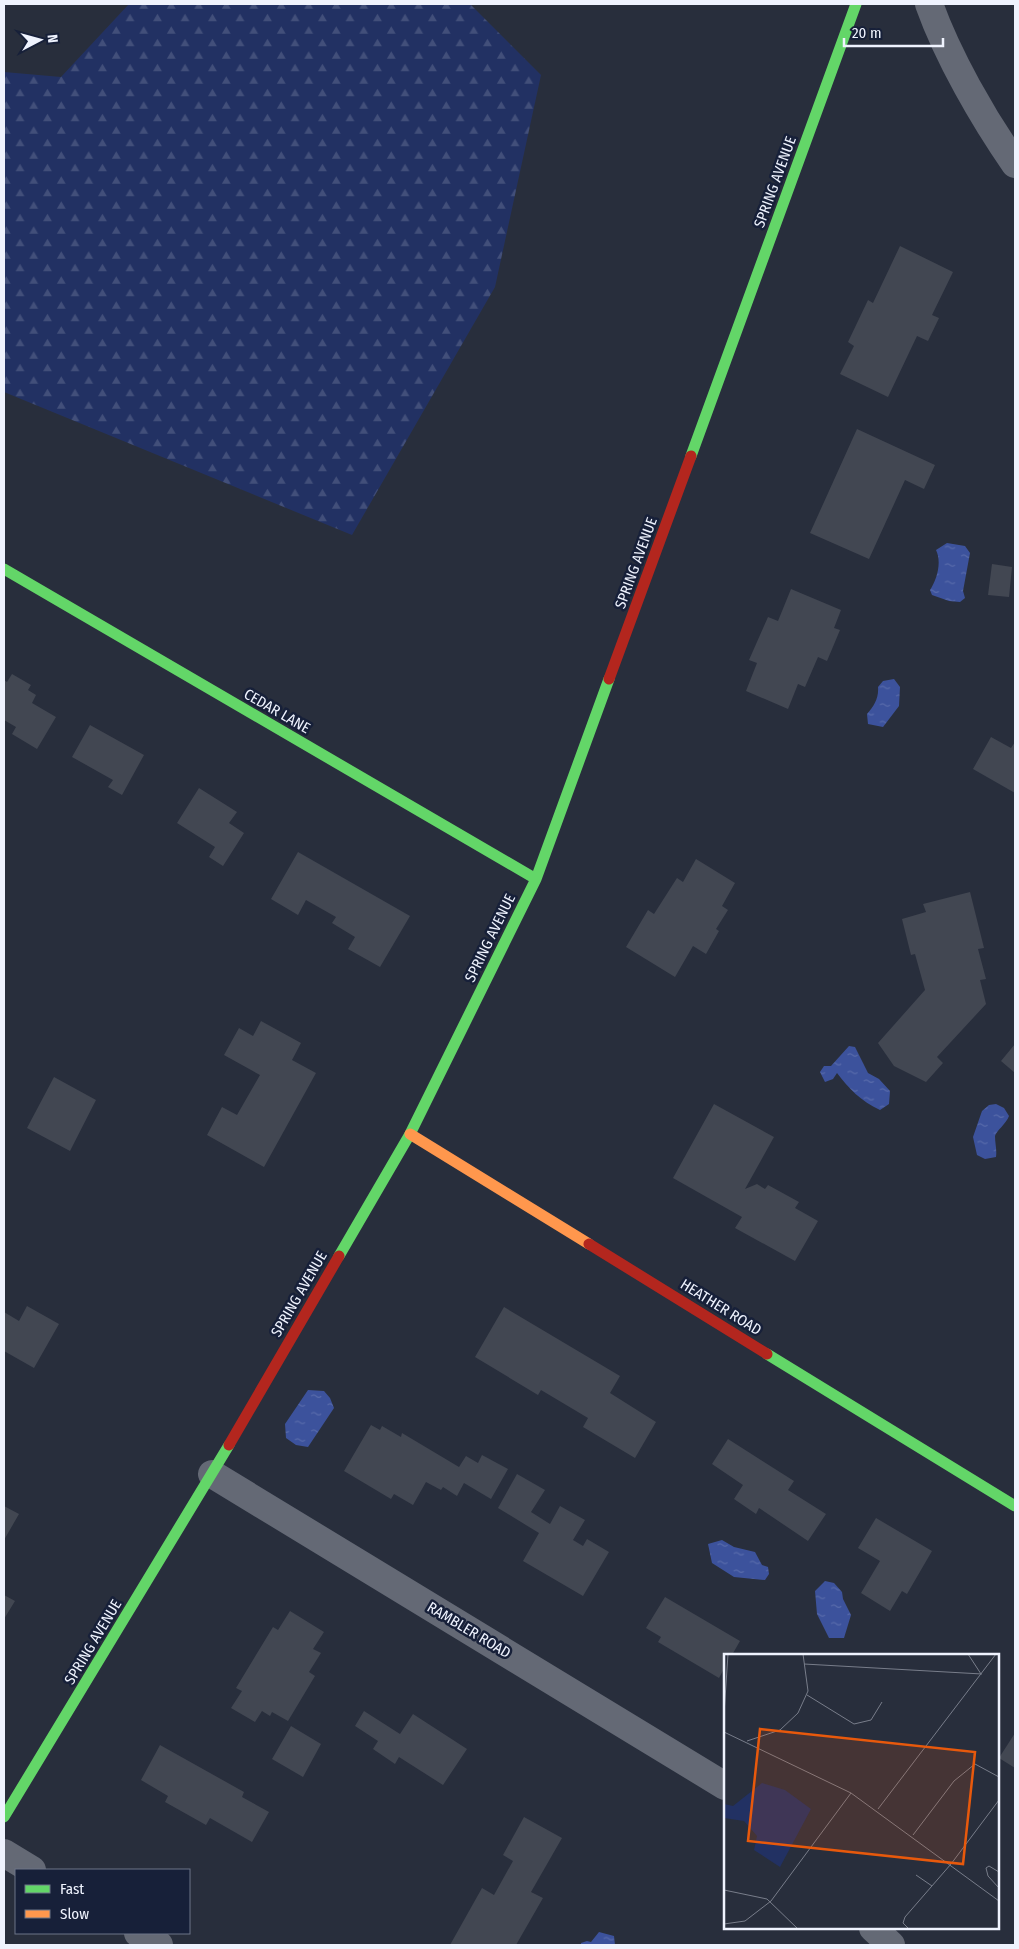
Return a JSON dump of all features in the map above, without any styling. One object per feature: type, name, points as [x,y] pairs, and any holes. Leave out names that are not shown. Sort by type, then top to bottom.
[{"type":"street","name":"SPRING AVENUE","points":[[4,1817],[212,1474],[410,1134],[536,879],[856,4]]},
{"type":"street","points":[[929,4],[955,62],[980,108],[1015,164]]},
{"type":"street","name":"CEDAR LANE","points":[[4,569],[536,879]]},
{"type":"street","name":"HEATHER ROAD","points":[[410,1134],[1015,1506]]},
{"type":"street","name":"RAMBLER ROAD","points":[[212,1474],[724,1785]]},
{"type":"street","points":[[4,1853],[30,1869]]},
{"type":"street","points":[[874,1929],[890,1945]]},
{"type":"street","points":[[140,1934],[159,1945]]},
{"type":"green space","points":[[129,4],[470,4],[541,75],[495,287],[352,535],[4,392],[4,72],[61,77]]},
{"type":"water","points":[[947,543],[965,546],[970,553],[963,591],[965,598],[960,602],[949,601],[932,595],[930,590],[938,571],[939,560],[936,550]]},
{"type":"water","points":[[894,679],[900,687],[899,706],[883,727],[868,724],[867,714],[876,702],[878,687],[883,681]]},
{"type":"water","points":[[849,1046],[855,1047],[868,1073],[879,1079],[890,1091],[889,1104],[880,1110],[856,1094],[837,1073],[833,1079],[825,1082],[820,1072],[824,1066],[831,1066]]},
{"type":"water","points":[[996,1104],[1004,1108],[1009,1116],[995,1136],[996,1157],[985,1159],[977,1155],[973,1137],[982,1111],[989,1105]]},
{"type":"water","points":[[308,1390],[324,1391],[330,1398],[334,1408],[308,1447],[296,1445],[286,1438],[285,1424]]},
{"type":"water","points":[[722,1540],[734,1547],[755,1552],[762,1565],[768,1567],[769,1574],[765,1580],[734,1577],[712,1563],[708,1544]]},
{"type":"water","points":[[825,1581],[834,1583],[842,1592],[843,1599],[851,1615],[844,1638],[829,1638],[817,1614],[815,1591]]},
{"type":"water","points":[[599,1932],[614,1936],[615,1945],[581,1945],[581,1943],[587,1941],[591,1942]]},
{"type":"building","points":[[900,246],[953,272],[932,315],[939,318],[928,341],[917,336],[888,397],[840,374],[854,346],[848,342],[868,300],[873,303]]},
{"type":"building","points":[[857,429],[935,465],[924,489],[905,480],[869,559],[810,533]]},
{"type":"building","points":[[992,564],[1012,567],[1009,597],[988,595]]},
{"type":"building","points":[[791,589],[841,610],[834,628],[840,630],[827,661],[818,657],[805,687],[798,684],[788,709],[746,691],[757,663],[749,660],[768,617],[778,621]]},
{"type":"building","points":[[12,674],[31,685],[28,690],[36,695],[32,703],[56,717],[37,749],[12,734],[16,727],[4,720],[4,680],[7,682]]},
{"type":"building","points":[[90,725],[144,755],[122,795],[108,787],[113,780],[72,757]]},
{"type":"building","points":[[991,737],[1011,748],[1015,742],[1015,793],[973,769]]},
{"type":"building","points":[[199,788],[237,812],[229,823],[244,833],[223,866],[209,857],[215,847],[177,823]]},
{"type":"building","points":[[298,852],[410,916],[380,967],[348,949],[355,937],[332,923],[336,917],[306,900],[298,915],[271,899]]},
{"type":"building","points":[[696,859],[735,883],[722,906],[728,910],[716,929],[719,931],[706,954],[693,946],[675,977],[626,947],[648,910],[654,914],[677,878],[683,882]]},
{"type":"building","points":[[970,892],[984,948],[978,949],[986,979],[980,980],[986,1004],[937,1057],[943,1063],[926,1082],[894,1066],[878,1043],[925,990],[915,954],[911,955],[902,919],[926,912],[923,904]]},
{"type":"building","points":[[261,1021],[301,1043],[292,1060],[316,1073],[264,1167],[207,1135],[222,1107],[237,1115],[260,1075],[224,1055],[239,1028],[253,1036]]},
{"type":"building","points":[[1015,1044],[1015,1073],[1001,1061]]},
{"type":"building","points":[[54,1077],[96,1100],[70,1151],[27,1128]]},
{"type":"building","points":[[714,1104],[774,1137],[745,1189],[757,1184],[765,1189],[768,1185],[799,1202],[795,1208],[818,1221],[795,1261],[735,1228],[742,1217],[673,1178]]},
{"type":"building","points":[[27,1306],[59,1324],[34,1368],[4,1351],[4,1312],[19,1321]]},
{"type":"building","points":[[504,1307],[620,1376],[610,1393],[656,1422],[635,1458],[583,1427],[588,1418],[541,1390],[538,1395],[475,1357]]},
{"type":"building","points":[[371,1425],[380,1430],[382,1426],[401,1437],[402,1433],[459,1467],[466,1456],[478,1463],[482,1455],[508,1469],[491,1499],[464,1483],[457,1496],[443,1487],[441,1490],[426,1482],[413,1505],[394,1494],[391,1499],[344,1471]]},
{"type":"building","points":[[728,1439],[794,1481],[788,1490],[826,1514],[808,1541],[759,1508],[756,1514],[734,1499],[743,1485],[712,1464]]},
{"type":"building","points":[[517,1474],[545,1490],[531,1512],[550,1524],[560,1506],[585,1520],[573,1540],[583,1546],[587,1539],[609,1552],[583,1596],[523,1561],[539,1533],[498,1508]]},
{"type":"building","points":[[4,1506],[19,1514],[4,1540]]},
{"type":"building","points":[[876,1518],[932,1551],[907,1594],[902,1591],[890,1611],[861,1593],[880,1561],[858,1548]]},
{"type":"building","points":[[4,1595],[15,1601],[4,1619]]},
{"type":"building","points":[[665,1597],[740,1641],[733,1654],[724,1654],[724,1669],[719,1678],[658,1642],[661,1637],[646,1628]]},
{"type":"building","points":[[290,1611],[324,1632],[313,1649],[321,1653],[309,1672],[315,1676],[288,1721],[272,1712],[270,1716],[262,1711],[255,1722],[231,1708],[242,1691],[236,1688],[273,1627],[278,1630]]},
{"type":"building","points":[[364,1711],[400,1734],[413,1714],[467,1749],[443,1785],[399,1757],[395,1764],[373,1749],[378,1741],[355,1726]]},
{"type":"building","points":[[291,1726],[321,1744],[303,1777],[272,1759]]},
{"type":"building","points":[[1015,1733],[1015,1768],[999,1758]]},
{"type":"building","points":[[160,1745],[244,1792],[242,1797],[269,1812],[252,1842],[210,1818],[206,1825],[165,1802],[168,1796],[141,1780]]},
{"type":"building","points":[[524,1817],[562,1838],[531,1892],[543,1898],[516,1945],[450,1945],[482,1888],[494,1895],[513,1861],[503,1855]]},
{"type":"traffic: fast","points":[[691,456],[856,4]]},
{"type":"traffic: fast","points":[[4,569],[536,879]]},
{"type":"traffic: fast","points":[[339,1256],[410,1134],[536,879],[609,679]]},
{"type":"traffic: fast","points":[[767,1354],[1015,1506]]},
{"type":"traffic: fast","points":[[4,1817],[229,1445]]},
{"type":"traffic: slow","points":[[410,1134],[589,1244]]},
{"type":"traffic: jam","points":[[609,679],[691,456]]},
{"type":"traffic: jam","points":[[589,1244],[767,1354]]},
{"type":"traffic: jam","points":[[229,1445],[339,1256]]}]
